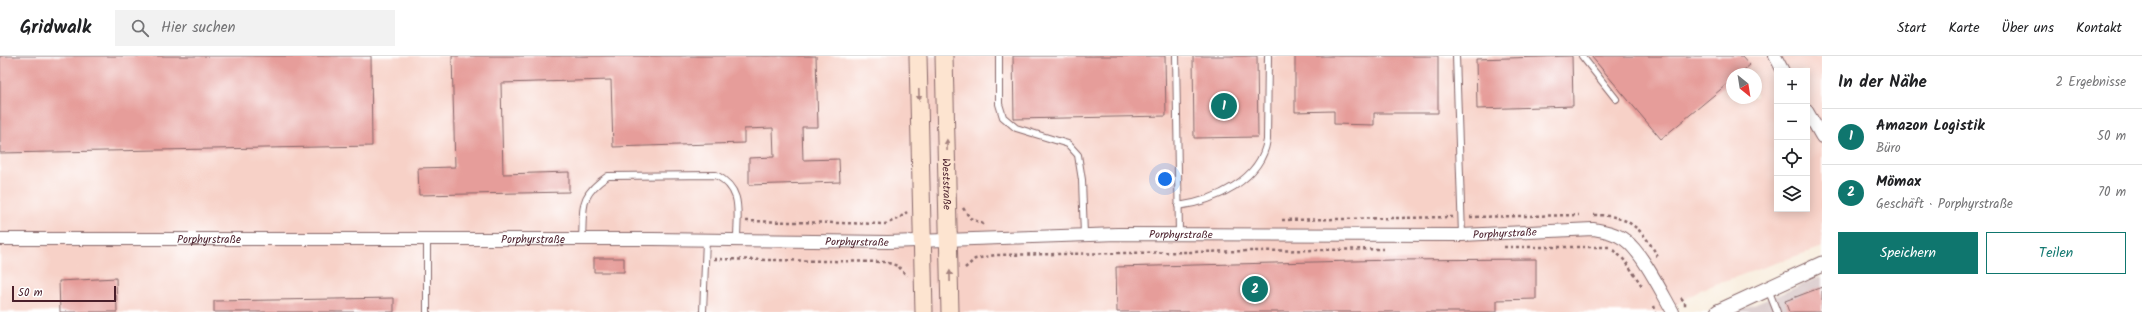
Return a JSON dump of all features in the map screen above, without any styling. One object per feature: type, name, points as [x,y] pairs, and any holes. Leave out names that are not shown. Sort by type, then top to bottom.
[{"type":"main road","points":[[918,56],[924,241],[924,312]]},
{"type":"main road","name":"Weststraße","points":[[944,56],[950,312]]},
{"type":"street","points":[[1775,56],[1781,68]]},
{"type":"street","points":[[1810,116],[1822,137]]},
{"type":"street","name":"Porphyrstraße","points":[[0,239],[582,239],[888,242],[1179,233],[1462,235],[1593,229],[1609,232],[1625,240],[1636,250],[1673,312]]},
{"type":"street","points":[[1718,312],[1822,264]]},
{"type":"lane","points":[[999,56],[999,104],[1003,117],[1016,128],[1068,144],[1078,155],[1082,180],[1084,235]]},
{"type":"lane","points":[[1176,56],[1179,233]]},
{"type":"lane","points":[[1178,206],[1213,199],[1255,169],[1265,152],[1267,140],[1268,56]]},
{"type":"lane","points":[[1456,56],[1462,235]]},
{"type":"lane","points":[[1582,56],[1616,99]]},
{"type":"lane","points":[[582,239],[584,201],[595,185],[608,176],[716,175],[727,181],[736,192],[738,199],[737,240]]},
{"type":"lane","points":[[427,239],[427,312]]},
{"type":"lane","points":[[703,312],[706,240]]},
{"type":"lane","points":[[1768,289],[1777,312]]},
{"type":"path","points":[[737,221],[885,224],[898,220]]},
{"type":"path","points":[[1498,247],[1609,247],[1620,254],[1644,288]]},
{"type":"path","points":[[969,263],[981,257],[995,255],[1386,249]]},
{"type":"path","points":[[705,259],[885,262],[898,266]]},
{"type":"path","points":[[1651,300],[1656,312]]},
{"type":"shaded area","points":[[0,56],[1822,56],[1822,247],[1704,288],[1665,312],[0,312]]},
{"type":"shaded area","points":[[1822,277],[1822,312],[1737,312],[1818,278]]},
{"type":"building","points":[[0,56],[371,56],[372,146],[0,153]]},
{"type":"building","points":[[452,56],[816,56],[818,127],[802,127],[803,160],[839,159],[840,182],[749,185],[749,158],[774,157],[773,128],[744,129],[744,143],[613,147],[611,80],[501,83],[503,174],[569,172],[569,192],[419,195],[418,168],[455,167]]},
{"type":"building","points":[[1013,56],[1165,56],[1166,116],[1014,119]]},
{"type":"building","points":[[1193,56],[1257,56],[1258,137],[1194,138]]},
{"type":"building","points":[[1295,56],[1438,56],[1438,113],[1374,113],[1374,125],[1334,124],[1334,111],[1295,112]]},
{"type":"building","points":[[1572,56],[1573,106],[1477,109],[1476,59]]},
{"type":"building","points":[[1591,56],[1742,56],[1750,65],[1746,68],[1726,68],[1726,85],[1661,139]]},
{"type":"building","points":[[594,258],[624,258],[624,272],[594,272]]},
{"type":"building","points":[[1536,259],[1536,299],[1497,300],[1497,312],[1117,312],[1116,267],[1393,260]]},
{"type":"building","points":[[116,278],[117,312],[60,312],[59,281]]},
{"type":"building","points":[[1822,287],[1822,312],[1789,312],[1785,301]]},
{"type":"building","points":[[394,298],[394,312],[214,312],[214,301]]},
{"type":"place","name":"Amazon Logistik","points":[[1224,106]]},
{"type":"place","name":"Mömax","points":[[1255,289]]}]
